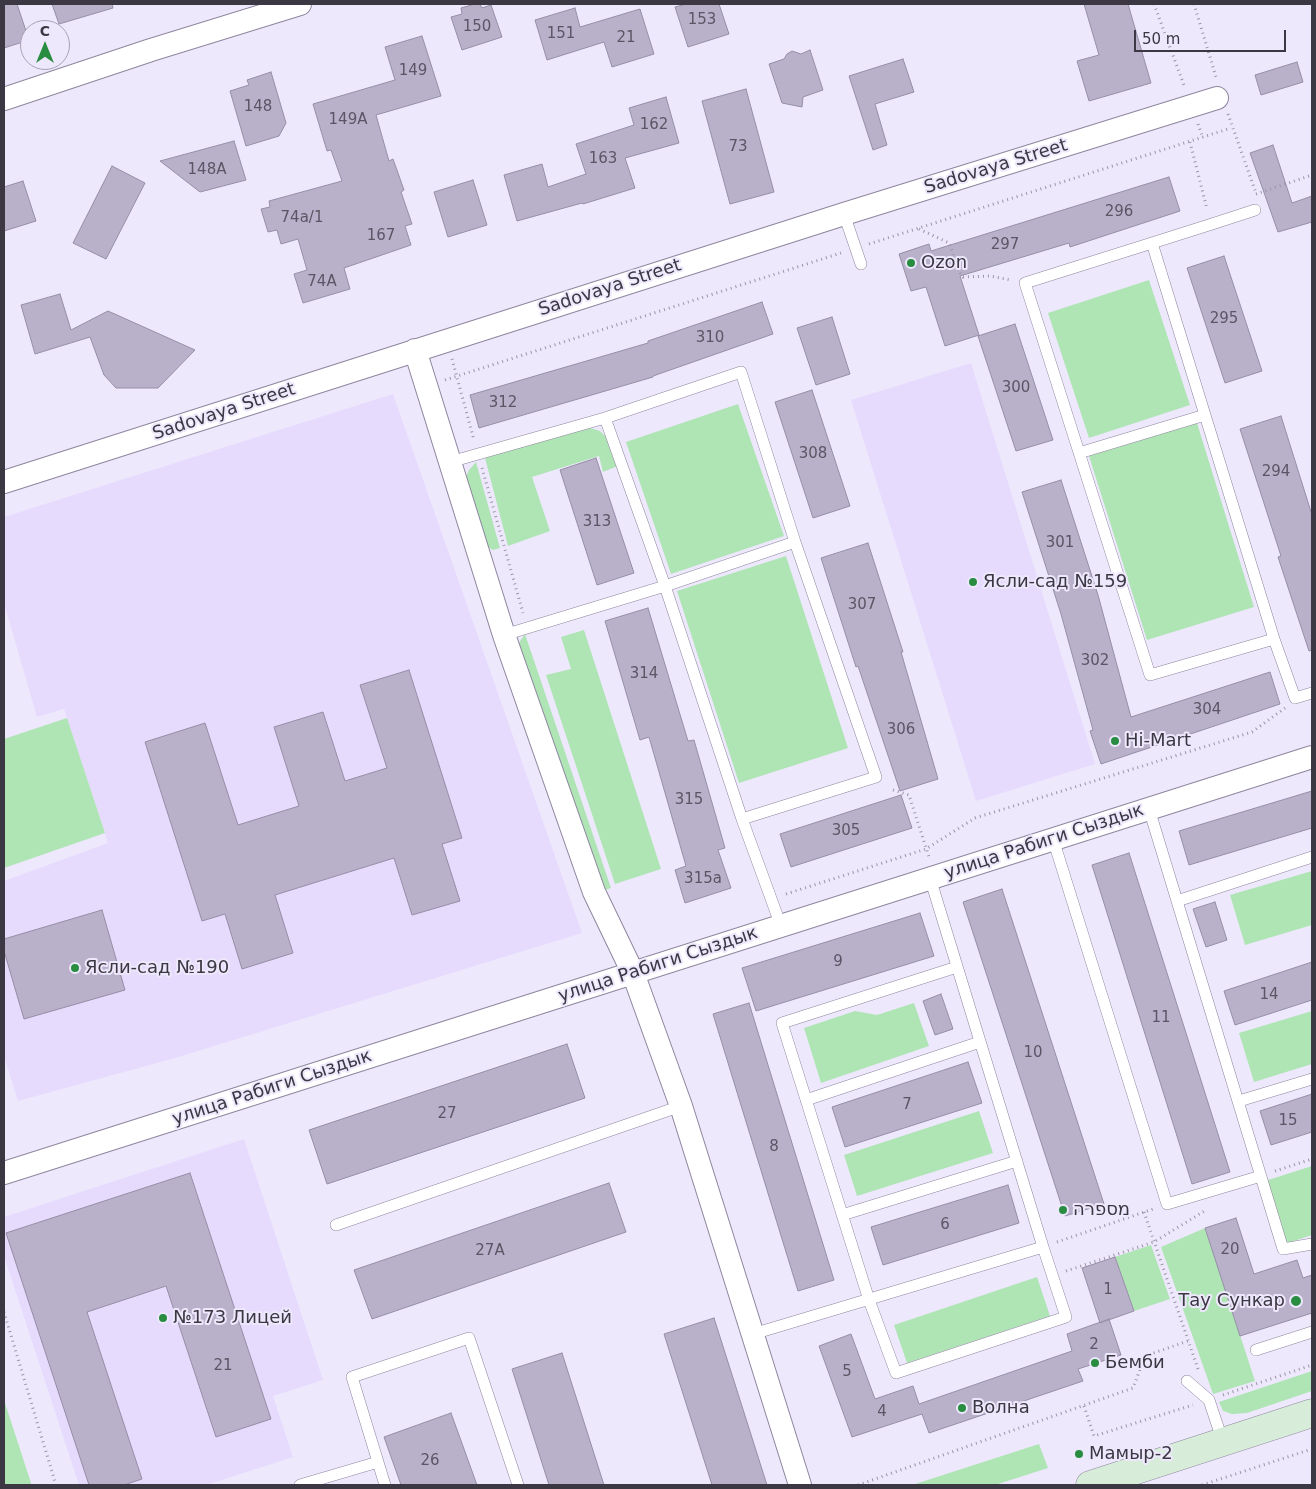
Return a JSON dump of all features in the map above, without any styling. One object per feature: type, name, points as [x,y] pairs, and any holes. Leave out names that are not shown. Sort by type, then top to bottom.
[{"type":"main road","points":[[1090,1485],[1312,1413]]},
{"type":"street","points":[[4,99],[151,50],[300,4]]},
{"type":"street","name":"Sadovaya Street","points":[[4,482],[844,214],[1217,98]]},
{"type":"street","points":[[416,350],[504,635],[594,892],[633,973],[681,1106],[800,1485]]},
{"type":"street","name":"улица Рабиги Сыздык","points":[[4,1173],[1312,757]]},
{"type":"lane","points":[[1255,210],[1025,283],[1150,675],[1274,639]]},
{"type":"lane","points":[[844,214],[861,264]]},
{"type":"lane","points":[[1152,243],[1274,639],[1294,698],[1312,693]]},
{"type":"lane","points":[[450,462],[605,418],[741,372],[795,542],[876,777],[742,819]]},
{"type":"lane","points":[[1079,454],[1205,415]]},
{"type":"lane","points":[[605,418],[665,586],[742,819],[781,926]]},
{"type":"lane","points":[[504,635],[665,586],[795,542]]},
{"type":"lane","points":[[1149,809],[1283,1249],[1312,1244]]},
{"type":"lane","points":[[1053,840],[1167,1204],[1261,1176]]},
{"type":"lane","points":[[1176,900],[1312,857]]},
{"type":"lane","points":[[933,878],[957,967],[1066,1317],[896,1373],[869,1300],[782,1023],[957,967]]},
{"type":"lane","points":[[806,1100],[980,1042]]},
{"type":"lane","points":[[1239,1102],[1312,1079]]},
{"type":"lane","points":[[336,1225],[681,1106]]},
{"type":"lane","points":[[842,1215],[1017,1162]]},
{"type":"lane","points":[[753,1334],[1043,1246]]},
{"type":"lane","points":[[1256,1350],[1312,1332]]},
{"type":"lane","points":[[385,1485],[352,1377],[469,1338],[518,1485]]},
{"type":"lane","points":[[1187,1381],[1209,1400],[1223,1442]]},
{"type":"lane","points":[[300,1485],[378,1462]]},
{"type":"path","points":[[1154,4],[1203,138]]},
{"type":"path","points":[[426,386],[1228,129]]},
{"type":"path","points":[[1190,142],[1212,224]]},
{"type":"path","points":[[1250,196],[1312,175]]},
{"type":"path","points":[[918,229],[949,243],[960,273],[963,276],[990,276],[1025,283]]},
{"type":"path","points":[[771,899],[926,849],[975,818],[1252,732],[1289,705]]},
{"type":"path","points":[[893,790],[909,795],[933,878]]},
{"type":"path","points":[[1261,1176],[1312,1159]]},
{"type":"path","points":[[1043,1246],[1167,1204]]},
{"type":"path","points":[[1144,1212],[1209,1400]]},
{"type":"path","points":[[1052,1276],[1154,1242]]},
{"type":"path","points":[[4,1312],[56,1485]]},
{"type":"path","points":[[858,1485],[1133,1388],[1145,1356],[1188,1342]]},
{"type":"path","points":[[1084,1406],[1094,1436]]},
{"type":"path","points":[[1202,1485],[1312,1448]]},
{"type":"shaded area","name":"Ясли-сад №159","points":[[971,363],[1095,764],[976,801],[851,400]]},
{"type":"shaded area","points":[[393,394],[582,933],[175,1058],[18,1101],[4,1056],[4,881],[108,843],[64,709],[37,717],[4,603],[4,517]]},
{"type":"shaded area","name":"№173 Лицей","points":[[244,1139],[323,1380],[273,1396],[293,1457],[206,1485],[79,1485],[4,1256],[4,1217]]},
{"type":"green space","points":[[1149,280],[1190,405],[1089,438],[1048,313]]},
{"type":"green space","points":[[738,404],[784,536],[671,574],[626,442]]},
{"type":"green space","points":[[1197,423],[1254,607],[1147,640],[1089,456]]},
{"type":"green space","points":[[584,426],[600,431],[608,439],[618,466],[603,472],[599,456],[532,477],[550,531],[508,546],[485,458]]},
{"type":"green space","points":[[476,462],[500,548],[493,550],[488,547],[463,483],[469,470]]},
{"type":"green space","points":[[786,556],[848,748],[739,783],[677,591]]},
{"type":"green space","points":[[584,630],[661,869],[615,884],[546,675],[571,669],[561,637]]},
{"type":"green space","points":[[525,634],[611,888],[599,892],[516,647]]},
{"type":"green space","points":[[67,718],[105,833],[4,868],[4,739]]},
{"type":"green space","points":[[1312,871],[1312,925],[1245,945],[1230,895]]},
{"type":"green space","points":[[914,1003],[929,1046],[821,1083],[804,1028],[855,1011],[877,1015]]},
{"type":"green space","points":[[1312,1011],[1312,1064],[1254,1082],[1239,1033]]},
{"type":"green space","points":[[979,1111],[993,1153],[857,1196],[844,1155]]},
{"type":"green space","points":[[1312,1166],[1312,1235],[1285,1244],[1265,1181]]},
{"type":"green space","points":[[1205,1228],[1255,1381],[1213,1394],[1161,1247]]},
{"type":"green space","points":[[1151,1245],[1170,1299],[1134,1311],[1115,1257]]},
{"type":"green space","points":[[1037,1277],[1050,1316],[907,1363],[894,1325]]},
{"type":"green space","points":[[1312,1371],[1312,1391],[1247,1413],[1232,1414],[1223,1411],[1219,1402]]},
{"type":"green space","points":[[4,1400],[31,1483],[31,1485],[4,1485]]},
{"type":"green space","points":[[1039,1444],[1048,1468],[995,1485],[912,1485]]},
{"type":"building","points":[[4,4],[17,4],[22,20],[20,20],[20,43],[4,48]]},
{"type":"building","points":[[52,4],[112,4],[113,8],[70,21],[58,20]]},
{"type":"building","points":[[480,4],[482,8],[491,5],[502,37],[462,50],[451,17],[462,14],[461,8]]},
{"type":"building","points":[[686,4],[719,4],[729,34],[688,47],[675,7]]},
{"type":"building","points":[[1084,4],[1128,4],[1151,83],[1089,101],[1077,61],[1099,55]]},
{"type":"building","points":[[575,8],[580,27],[640,9],[654,54],[612,67],[604,42],[547,60],[535,20]]},
{"type":"building","points":[[422,36],[441,96],[376,115],[389,161],[393,159],[404,190],[401,192],[412,224],[405,226],[411,245],[344,268],[350,289],[303,303],[294,274],[307,270],[298,239],[281,244],[277,230],[268,232],[261,209],[270,207],[269,201],[342,181],[331,150],[327,151],[313,104],[395,80],[385,47]]},
{"type":"building","points":[[810,50],[823,90],[803,97],[802,107],[782,103],[769,64],[784,59],[792,51],[801,54]]},
{"type":"building","points":[[903,59],[914,92],[875,104],[887,145],[873,150],[849,76]]},
{"type":"building","points":[[1297,62],[1303,82],[1261,95],[1255,75]]},
{"type":"building","points":[[271,72],[286,123],[279,136],[246,146],[230,91],[249,85],[247,80]]},
{"type":"building","points":[[746,89],[774,192],[730,204],[702,101]]},
{"type":"building","points":[[666,97],[679,143],[625,158],[635,188],[517,221],[504,175],[542,164],[548,187],[586,174],[576,144],[634,125],[629,108]]},
{"type":"building","points":[[234,141],[246,180],[200,192],[160,161]]},
{"type":"building","points":[[1273,145],[1292,203],[1312,196],[1312,222],[1278,232],[1250,153]]},
{"type":"building","points":[[112,166],[145,183],[106,259],[73,243]]},
{"type":"building","points":[[1169,177],[1180,211],[1070,247],[1069,243],[960,276],[979,335],[945,346],[926,287],[911,291],[899,254],[929,244],[931,251]]},
{"type":"building","points":[[473,180],[487,225],[448,237],[434,192]]},
{"type":"building","points":[[23,181],[36,221],[4,231],[4,187]]},
{"type":"building","points":[[1224,256],[1262,371],[1225,383],[1187,268]]},
{"type":"building","points":[[60,294],[71,330],[108,311],[195,350],[158,388],[116,388],[104,375],[90,337],[35,354],[21,305]]},
{"type":"building","points":[[762,302],[773,334],[653,377],[479,428],[470,395],[648,343],[648,341]]},
{"type":"building","points":[[832,317],[850,374],[816,385],[797,328]]},
{"type":"building","points":[[1015,324],[1053,440],[1016,451],[978,336]]},
{"type":"building","points":[[812,390],[850,506],[813,518],[775,402]]},
{"type":"building","points":[[1281,416],[1312,515],[1312,650],[1309,651],[1278,557],[1281,556],[1240,429]]},
{"type":"building","points":[[596,458],[634,573],[597,585],[560,470]]},
{"type":"building","points":[[1061,480],[1098,595],[1131,717],[1270,672],[1280,704],[1101,764],[1090,731],[1093,730],[1061,614],[1022,492]]},
{"type":"building","points":[[868,543],[903,652],[901,652],[938,779],[900,791],[858,666],[856,667],[821,558]]},
{"type":"building","points":[[648,608],[688,741],[694,740],[725,848],[718,850],[731,888],[685,903],[675,870],[686,866],[649,737],[640,740],[605,621]]},
{"type":"building","points":[[409,670],[462,838],[442,844],[460,901],[412,915],[394,858],[275,895],[293,953],[242,969],[225,914],[202,921],[145,742],[205,723],[238,825],[299,806],[274,727],[323,712],[345,781],[387,768],[360,685]]},
{"type":"building","points":[[1312,791],[1312,828],[1189,865],[1179,831]]},
{"type":"building","points":[[901,795],[912,828],[791,867],[780,834]]},
{"type":"building","points":[[1129,853],[1230,1172],[1192,1184],[1092,865]]},
{"type":"building","points":[[1002,889],[1104,1204],[1065,1216],[963,902]]},
{"type":"building","points":[[1215,902],[1227,940],[1206,947],[1193,909]]},
{"type":"building","name":"Ясли-сад №190","points":[[102,910],[125,990],[24,1019],[4,951],[4,939]]},
{"type":"building","points":[[920,913],[934,956],[756,1011],[742,968]]},
{"type":"building","points":[[1312,962],[1312,1000],[1235,1025],[1224,991]]},
{"type":"building","points":[[941,994],[953,1029],[935,1035],[923,1001]]},
{"type":"building","points":[[749,1003],[834,1280],[798,1291],[713,1014]]},
{"type":"building","points":[[567,1044],[585,1098],[327,1184],[309,1130]]},
{"type":"building","points":[[968,1062],[982,1103],[845,1147],[832,1107]]},
{"type":"building","points":[[1312,1094],[1312,1132],[1271,1145],[1260,1111]]},
{"type":"building","points":[[190,1173],[271,1419],[216,1437],[166,1286],[87,1312],[142,1479],[124,1485],[89,1485],[6,1233]]},
{"type":"building","points":[[609,1183],[626,1232],[372,1319],[354,1270]]},
{"type":"building","points":[[1008,1185],[1019,1223],[883,1265],[871,1227]]},
{"type":"building","points":[[1236,1218],[1254,1274],[1297,1260],[1303,1278],[1312,1275],[1312,1313],[1240,1336],[1205,1228]]},
{"type":"building","points":[[1115,1257],[1134,1311],[1100,1323],[1082,1268]]},
{"type":"building","points":[[714,1318],[767,1485],[712,1485],[664,1334]]},
{"type":"building","points":[[1109,1319],[1121,1355],[1078,1369],[1083,1381],[929,1433],[922,1414],[852,1437],[819,1346],[851,1334],[875,1399],[913,1386],[919,1404],[1072,1351],[1067,1334]]},
{"type":"building","points":[[562,1353],[604,1485],[549,1485],[512,1369]]},
{"type":"building","points":[[451,1413],[477,1485],[401,1485],[384,1437]]},
{"type":"place","name":"Ozon","points":[[911,263]]},
{"type":"place","name":"Ясли-сад №159","points":[[973,582]]},
{"type":"place","name":"Hi-Mart","points":[[1115,741]]},
{"type":"place","name":"Ясли-сад №190","points":[[75,968]]},
{"type":"place","name":"מספרה","points":[[1063,1210]]},
{"type":"place","name":"Тау Сункар","points":[[1296,1301]]},
{"type":"place","name":"№173 Лицей","points":[[163,1318]]},
{"type":"place","name":"Бемби","points":[[1095,1363]]},
{"type":"place","name":"Волна","points":[[962,1408]]},
{"type":"place","name":"Мамыр-2","points":[[1079,1454]]}]
